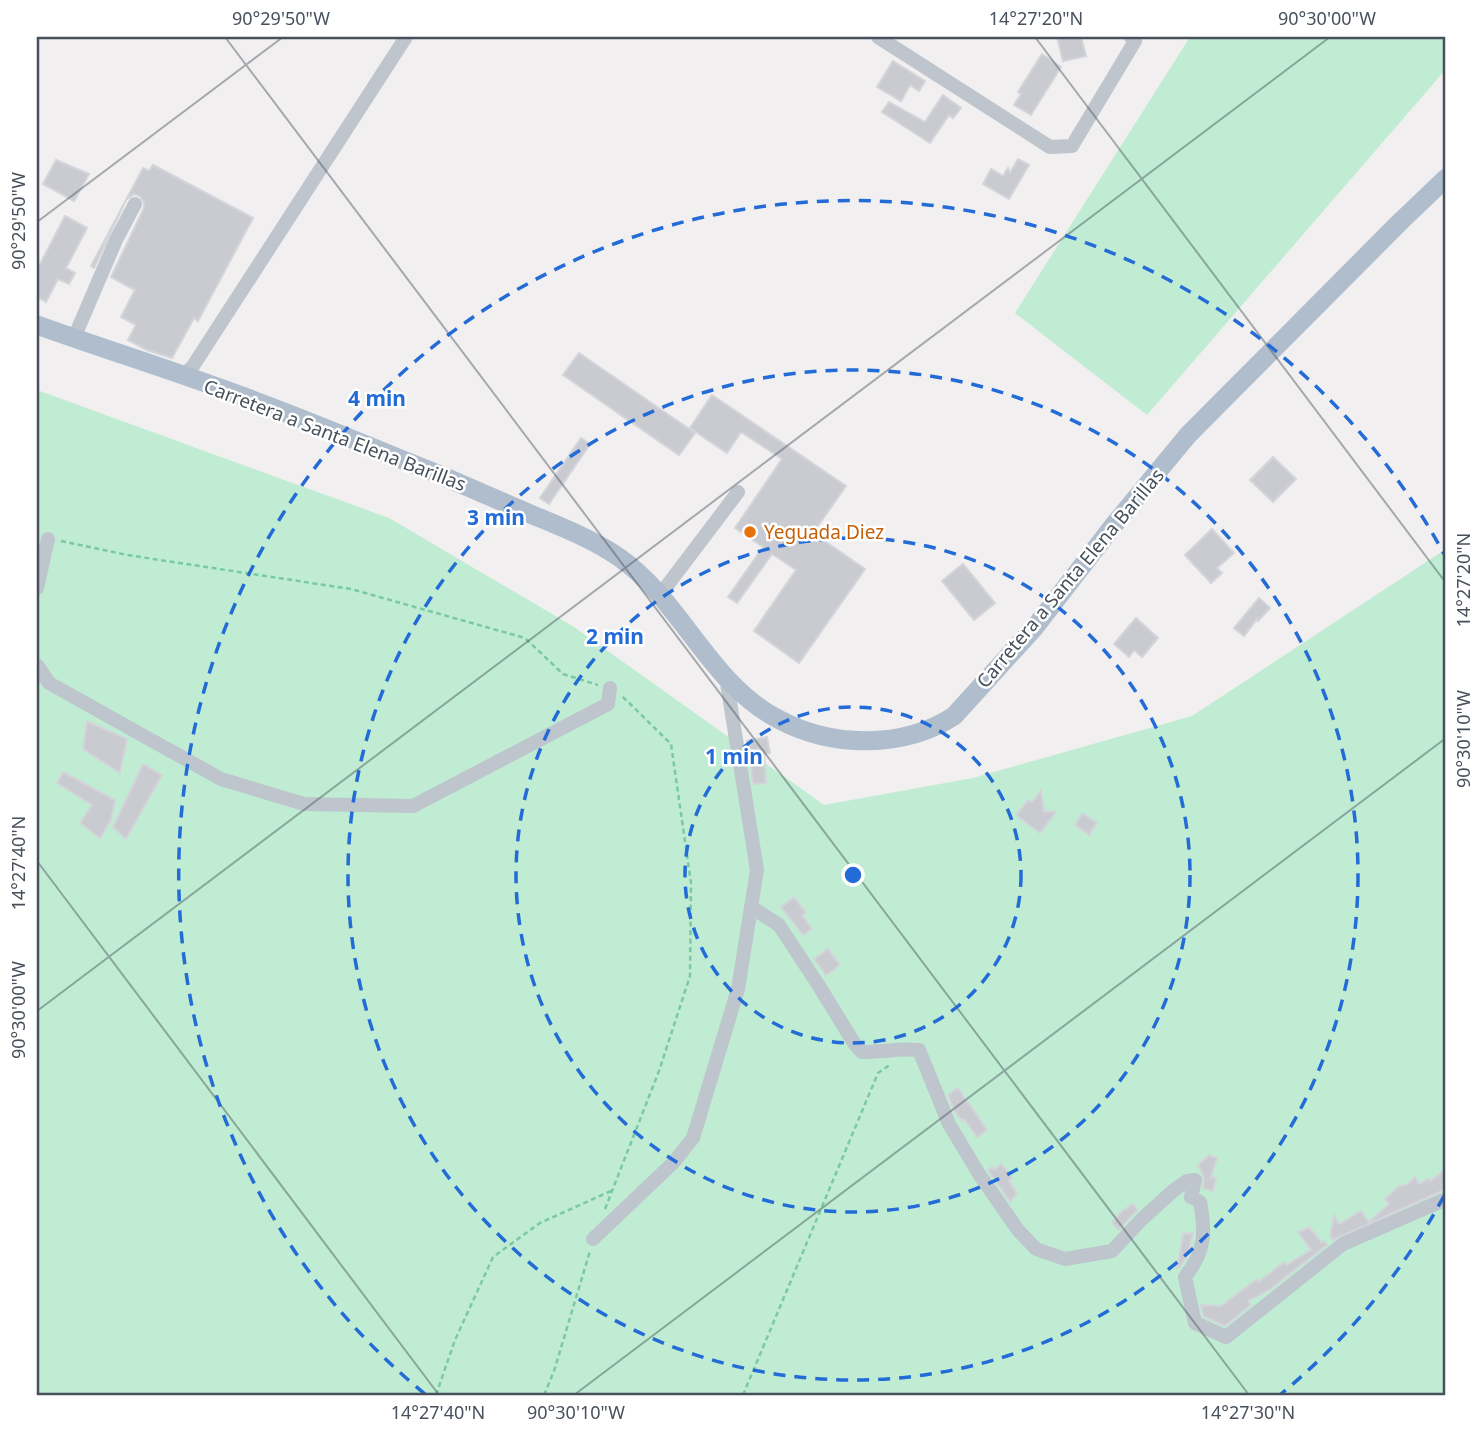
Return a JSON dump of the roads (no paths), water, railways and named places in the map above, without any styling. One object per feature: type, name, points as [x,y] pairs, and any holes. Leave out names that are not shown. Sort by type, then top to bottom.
[{"type":"main road","name":"Carretera a Santa Elena Barillas","points":[[37,325],[283,412],[563,528],[620,558],[660,595],[726,677],[752,701],[778,719],[818,735],[849,741],[878,741],[938,727],[954,716],[1035,627],[1112,526],[1188,435],[1446,178]]},
{"type":"street","points":[[184,376],[194,366],[406,37]]},
{"type":"street","points":[[878,37],[1050,147],[1072,146],[1135,41],[1131,37]]},
{"type":"street","points":[[74,338],[116,240],[135,204]]},
{"type":"street","points":[[660,595],[738,492]]},
{"type":"street","points":[[37,587],[48,539]]},
{"type":"street","points":[[38,668],[49,683],[222,779],[304,804],[413,806],[608,704],[610,688]]},
{"type":"street","points":[[593,1240],[621,1210],[673,1163],[693,1138],[738,989],[757,870],[726,677]]},
{"type":"street","points":[[751,907],[779,925],[862,1052],[904,1048],[919,1050],[950,1125],[979,1174],[1018,1230],[1036,1248],[1065,1259],[1112,1251],[1174,1190],[1187,1181],[1195,1180],[1191,1197],[1200,1202],[1204,1224],[1202,1248],[1185,1278],[1195,1324],[1226,1337],[1343,1244],[1446,1199]]},
{"type":"place","name":"Yeguada Diez","points":[[750,532]]}]
